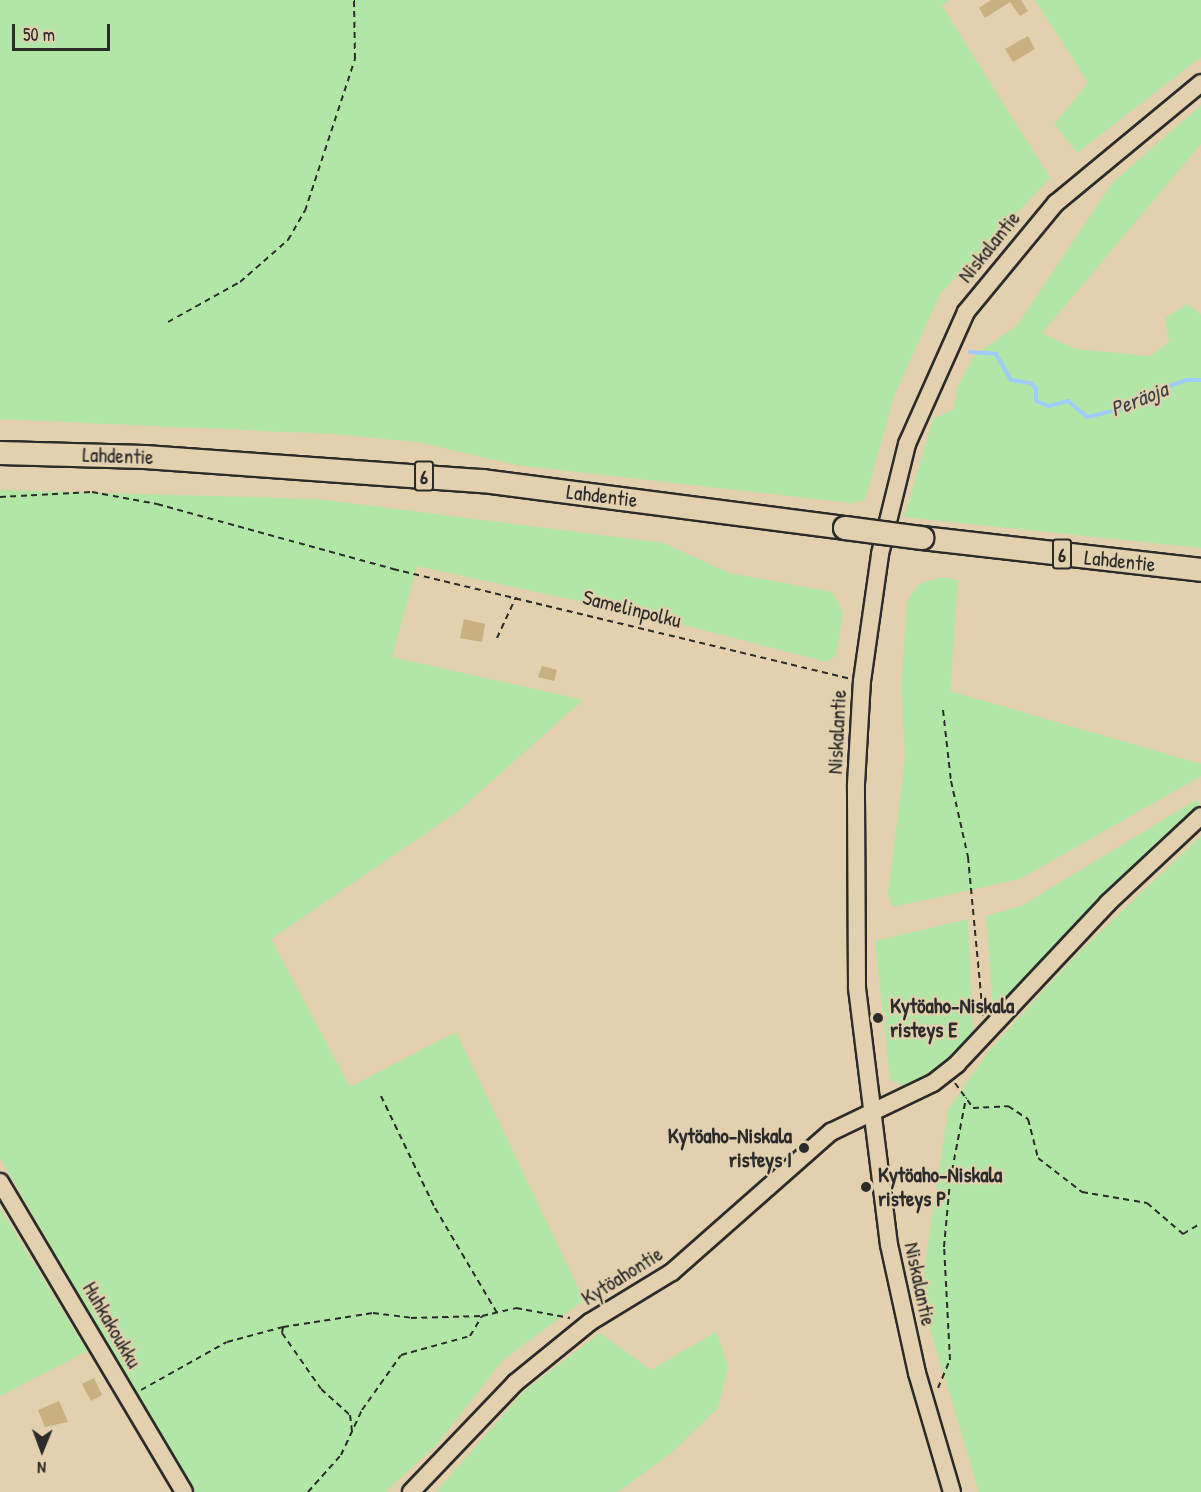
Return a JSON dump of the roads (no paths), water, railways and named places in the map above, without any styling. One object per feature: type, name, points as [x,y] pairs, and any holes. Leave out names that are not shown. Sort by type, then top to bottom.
[{"type":"highway","name":"Lahdentie","points":[[0,453],[156,457],[483,481],[922,538],[1201,570]]},
{"type":"street","name":"Niskalantie","points":[[952,1492],[928,1412],[891,1256],[868,1112],[854,906],[862,681],[896,480],[927,392],[966,312],[1056,203],[1201,83]]},
{"type":"street","name":"Kytöahontie","points":[[411,1492],[515,1383],[590,1322],[672,1272],[831,1132],[946,1073],[984,1039],[1108,903],[1201,816]]},
{"type":"street","name":"Huhkakoukku","points":[[0,1182],[184,1492]]},
{"type":"waterway","name":"Peräoja","points":[[970,352],[996,354],[1011,380],[1031,383],[1036,389],[1036,401],[1049,406],[1068,401],[1087,417],[1122,409],[1140,396],[1187,380],[1201,380]]},
{"type":"place","name":"Kytöaho-Niskala risteys E","points":[[878,1018]]},
{"type":"place","name":"Kytöaho-Niskala risteys I","points":[[804,1148]]},
{"type":"place","name":"Kytöaho-Niskala risteys P","points":[[866,1187]]}]
